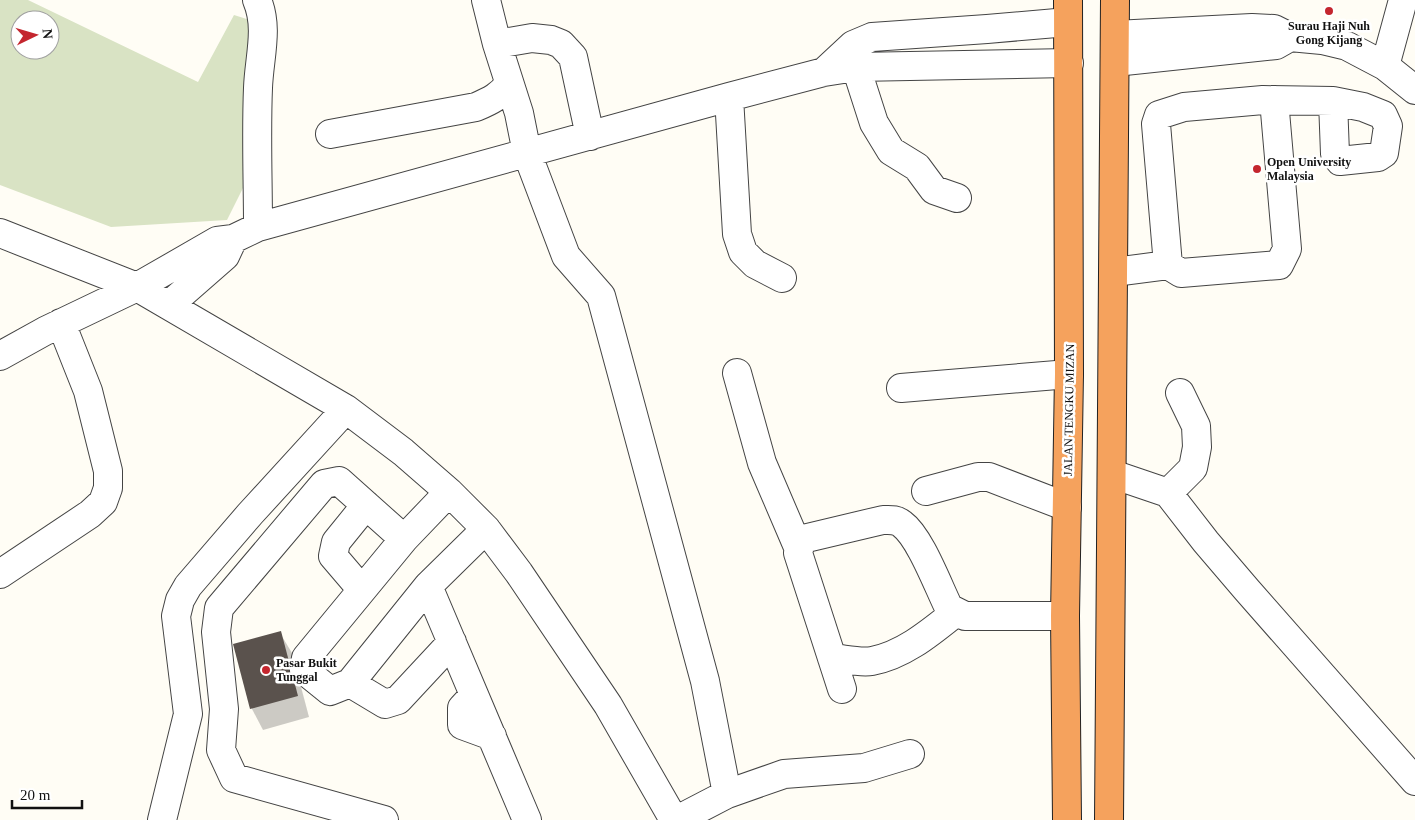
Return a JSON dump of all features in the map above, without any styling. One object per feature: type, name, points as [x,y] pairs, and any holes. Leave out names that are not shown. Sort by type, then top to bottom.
[{"type":"highway","points":[[1108,820],[1115,0]]},
{"type":"highway","name":"JALAN TENGKU MIZAN","points":[[1067,820],[1065,616],[1070,374],[1068,11]]},
{"type":"street","points":[[257,0],[262,16],[263,33],[258,88],[258,227]]},
{"type":"street","points":[[486,0],[497,44],[519,113],[527,153],[566,256],[601,296],[705,681],[727,794]]},
{"type":"street","points":[[1385,66],[1403,0]]},
{"type":"street","points":[[0,356],[9,349],[137,287],[217,242],[233,239],[258,227],[824,72],[854,56],[872,37],[987,29],[1068,11]]},
{"type":"street","points":[[1115,34],[1252,28],[1274,29],[1290,37],[1322,40],[1347,46],[1385,66],[1415,90]]},
{"type":"street","points":[[1115,62],[1276,45],[1290,37]]},
{"type":"street","points":[[497,44],[532,38],[551,40],[561,44],[573,57],[590,136]]},
{"type":"street","points":[[854,56],[1069,62]]},
{"type":"street","points":[[854,56],[874,123],[891,151],[917,167],[934,190],[957,198]]},
{"type":"street","points":[[330,134],[476,107],[495,99],[510,83]]},
{"type":"street","points":[[729,97],[737,234],[742,252],[755,264],[782,278]]},
{"type":"street","points":[[1168,265],[1156,124],[1159,115],[1184,107],[1263,100],[1333,101]]},
{"type":"street","points":[[1114,272],[1168,265],[1181,273],[1278,265],[1287,249],[1274,100]]},
{"type":"street","points":[[0,233],[137,287],[346,409],[403,452],[486,529],[551,619],[608,705],[675,820],[727,794],[784,774],[864,768],[910,754]]},
{"type":"street","points":[[169,305],[225,256],[233,239]]},
{"type":"street","points":[[0,574],[90,514],[103,502],[108,488],[108,471],[88,391],[61,323]]},
{"type":"street","points":[[737,373],[762,463],[798,547],[842,690]]},
{"type":"street","points":[[901,388],[1070,374]]},
{"type":"street","points":[[1168,493],[1193,468],[1197,447],[1196,426],[1180,393]]},
{"type":"street","points":[[162,820],[188,714],[176,616],[180,600],[188,586],[250,514],[346,409]]},
{"type":"street","points":[[1112,474],[1168,493],[1247,590],[1415,781]]},
{"type":"street","points":[[926,491],[978,477],[989,477],[1067,506]]},
{"type":"street","points":[[384,820],[234,778],[221,750],[224,709],[216,632],[219,608],[324,484],[339,481],[404,538]]},
{"type":"street","points":[[448,492],[404,538],[306,658],[304,670],[330,691],[350,683],[428,586],[486,529]]},
{"type":"street","points":[[362,590],[333,556],[336,542],[366,505]]},
{"type":"street","points":[[798,547],[801,541],[807,538],[883,520],[895,520],[914,535],[950,608],[956,612],[965,616],[1065,616]]},
{"type":"street","points":[[428,586],[527,820]]},
{"type":"street","points":[[832,658],[870,661],[896,653],[916,643],[956,612]]},
{"type":"street","points":[[350,683],[386,704],[398,700],[452,642]]},
{"type":"green space","points":[[0,0],[28,0],[49,10],[10,10],[10,60],[60,60],[60,15],[198,82],[234,15],[253,21],[243,188],[227,220],[111,227],[0,185]]},
{"type":"building","name":"Pasar Bukit Tunggal","points":[[281,631],[298,696],[250,709],[233,644]]},
{"type":"place","name":"Surau Haji Nuh Gong Kijang","points":[[1329,11]]},
{"type":"place","name":"Open University Malaysia","points":[[1257,169]]},
{"type":"place","name":"Pasar Bukit Tunggal","points":[[266,670]]}]
